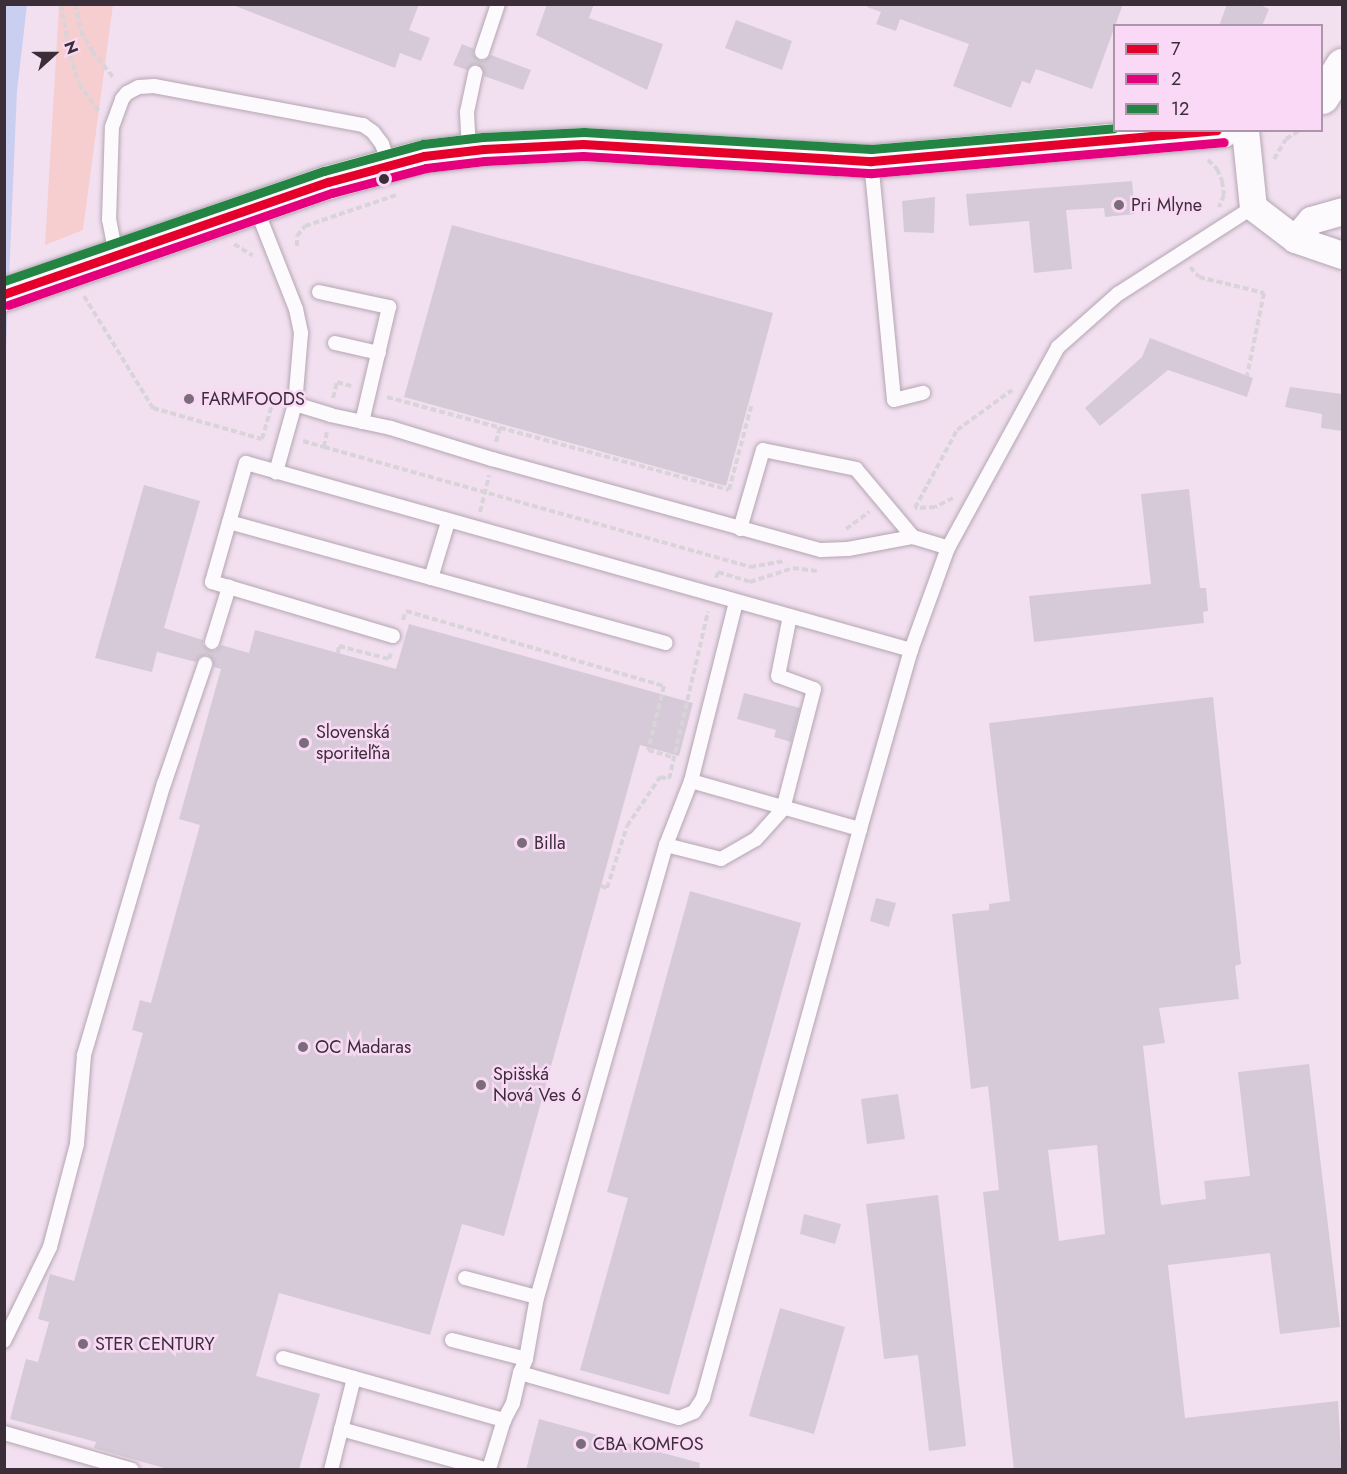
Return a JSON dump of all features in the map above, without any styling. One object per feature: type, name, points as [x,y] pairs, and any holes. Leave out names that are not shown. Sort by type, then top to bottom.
[{"type":"street","points":[[1323,95],[1342,64]]},
{"type":"street","points":[[4,294],[389,164],[469,151],[583,144],[871,161],[1200,132]]},
{"type":"street","points":[[1245,132],[1253,207],[1295,239],[1342,255]]},
{"type":"street","points":[[1295,239],[1311,220],[1342,212]]},
{"type":"lane","points":[[482,52],[498,4]]},
{"type":"lane","points":[[469,151],[467,112],[475,73]]},
{"type":"lane","points":[[117,256],[109,220],[112,127],[116,111],[127,93],[139,87],[154,86],[363,125],[373,132],[382,144],[389,164]]},
{"type":"lane","points":[[871,161],[894,400],[923,393]]},
{"type":"lane","points":[[520,1373],[679,1418],[694,1412],[703,1398],[911,650],[948,548],[1058,347],[1118,294],[1253,207]]},
{"type":"lane","points":[[255,208],[296,309],[301,333],[295,404],[276,472]]},
{"type":"lane","points":[[319,292],[389,307],[362,422]]},
{"type":"lane","points":[[335,343],[379,353]]},
{"type":"lane","points":[[295,404],[330,415],[391,428],[492,459],[821,550],[848,549],[913,537],[948,548]]},
{"type":"lane","points":[[740,529],[763,450],[856,469],[913,537]]},
{"type":"lane","points":[[396,636],[212,582],[246,463],[448,522],[911,650]]},
{"type":"lane","points":[[229,522],[666,643]]},
{"type":"lane","points":[[431,578],[448,522]]},
{"type":"lane","points":[[212,642],[229,587]]},
{"type":"lane","points":[[341,1429],[489,1469],[526,1359],[537,1296],[666,845],[691,781],[736,602]]},
{"type":"lane","points":[[666,845],[721,859],[756,839],[783,808],[814,689],[778,676],[790,616]]},
{"type":"lane","points":[[4,1341],[50,1247],[77,1144],[84,1055],[164,784],[205,664]]},
{"type":"lane","points":[[691,781],[860,829]]},
{"type":"lane","points":[[465,1278],[537,1296]]},
{"type":"lane","points":[[452,1340],[526,1359]]},
{"type":"lane","points":[[283,1358],[504,1420]]},
{"type":"lane","points":[[331,1470],[354,1378]]},
{"type":"lane","points":[[4,1432],[132,1470]]},
{"type":"path","points":[[61,4],[79,84],[112,127]]},
{"type":"path","points":[[75,4],[81,31],[92,51],[127,93]]},
{"type":"path","points":[[222,248],[234,244],[242,247],[259,261]]},
{"type":"path","points":[[1187,265],[1199,277],[1264,293],[1247,376]]},
{"type":"path","points":[[88,305],[153,408],[262,439],[277,387]]},
{"type":"path","points":[[324,447],[337,382],[729,490],[752,403]]},
{"type":"path","points":[[265,429],[485,493],[482,506]]},
{"type":"path","points":[[338,653],[339,645],[389,659],[406,610],[664,686],[648,750],[673,758]]},
{"type":"shaded area","points":[[59,5],[113,5],[83,230],[45,245]]},
{"type":"water","points":[[5,5],[27,5],[17,91],[5,373]]},
{"type":"building","points":[[230,4],[419,4],[409,30],[430,38],[421,61],[400,53],[395,68]]},
{"type":"building","points":[[547,4],[594,4],[589,18],[663,44],[647,90],[536,35]]},
{"type":"building","points":[[867,4],[1123,4],[1116,24],[1113,24],[1113,31],[1092,89],[1036,69],[1030,84],[1022,81],[1011,108],[953,86],[969,44],[900,19],[896,31],[876,24],[881,12],[867,7]]},
{"type":"building","points":[[1227,4],[1258,4],[1269,9],[1263,24],[1220,24]]},
{"type":"building","points":[[736,20],[792,41],[782,70],[725,48]]},
{"type":"building","points":[[462,44],[474,49],[473,54],[479,60],[484,61],[491,55],[531,70],[523,90],[484,76],[483,70],[477,64],[467,70],[453,65]]},
{"type":"building","points":[[1132,181],[1135,214],[1105,217],[1104,208],[1066,210],[1072,269],[1034,273],[1029,221],[969,226],[966,194]]},
{"type":"building","points":[[935,197],[934,233],[904,232],[902,201]]},
{"type":"building","points":[[452,225],[773,313],[726,486],[404,397]]},
{"type":"building","points":[[1150,338],[1253,378],[1247,397],[1168,370],[1100,426],[1085,408],[1142,357]]},
{"type":"building","points":[[1290,387],[1342,394],[1342,431],[1321,428],[1322,414],[1285,407]]},
{"type":"building","points":[[144,485],[200,501],[164,628],[203,640],[203,645],[209,650],[215,651],[221,645],[249,653],[255,630],[396,669],[409,624],[693,703],[679,756],[640,745],[504,1236],[462,1224],[430,1335],[279,1293],[256,1376],[320,1394],[299,1470],[171,1470],[94,1448],[96,1442],[10,1419],[26,1359],[38,1362],[49,1322],[38,1319],[50,1274],[74,1281],[143,1033],[132,1030],[140,1000],[151,1003],[200,825],[179,819],[221,669],[214,667],[212,659],[207,655],[200,657],[196,662],[157,652],[152,672],[95,658]]},
{"type":"building","points":[[1189,489],[1200,588],[1206,588],[1208,611],[1203,612],[1204,623],[1034,642],[1029,596],[1151,584],[1141,494]]},
{"type":"building","points":[[744,693],[800,708],[791,742],[774,737],[776,730],[737,719]]},
{"type":"building","points":[[1213,697],[1241,964],[1235,966],[1239,999],[1159,1008],[1165,1043],[1143,1046],[1161,1205],[1206,1199],[1204,1181],[1250,1176],[1238,1072],[1309,1064],[1340,1327],[1280,1334],[1270,1253],[1168,1265],[1185,1418],[1338,1401],[1342,1470],[1014,1470],[983,1192],[999,1190],[988,1086],[971,1089],[952,914],[989,910],[989,904],[1010,901],[989,723]],"holes":[[[1097,1145],[1105,1234],[1059,1241],[1048,1150]]]},
{"type":"building","points":[[690,891],[801,923],[669,1395],[580,1370],[628,1198],[607,1192]]},
{"type":"building","points":[[876,898],[896,903],[889,927],[870,921]]},
{"type":"building","points":[[898,1094],[905,1139],[867,1144],[861,1099]]},
{"type":"building","points":[[938,1195],[966,1446],[929,1451],[918,1355],[884,1359],[866,1204]]},
{"type":"building","points":[[804,1214],[841,1224],[835,1244],[800,1234]]},
{"type":"building","points":[[780,1308],[845,1327],[814,1434],[749,1416]]},
{"type":"building","name":"CBA KOMFOS","points":[[539,1419],[700,1463],[699,1470],[526,1470]]},
{"type":"transit line","name":"12","points":[[4,281],[324,171],[423,144],[483,137],[584,132],[871,149],[1113,128]]},
{"type":"transit line","name":"7","points":[[4,294],[328,182],[424,156],[484,149],[583,144],[871,161],[1195,132]]},
{"type":"transit line","name":"2","points":[[8,305],[332,193],[426,168],[485,161],[583,156],[872,173],[1224,142]]},
{"type":"place","name":"Pri Mlyne","points":[[1119,205]]},
{"type":"place","name":"FARMFOODS","points":[[189,399]]},
{"type":"place","name":"Slovenská sporiteľňa","points":[[304,743]]},
{"type":"place","name":"Billa","points":[[522,843]]},
{"type":"place","name":"OC Madaras","points":[[303,1047]]},
{"type":"place","name":"Spišská Nová Ves 6","points":[[481,1085]]},
{"type":"place","name":"STER CENTURY","points":[[83,1344]]},
{"type":"place","name":"CBA KOMFOS","points":[[581,1444]]}]
